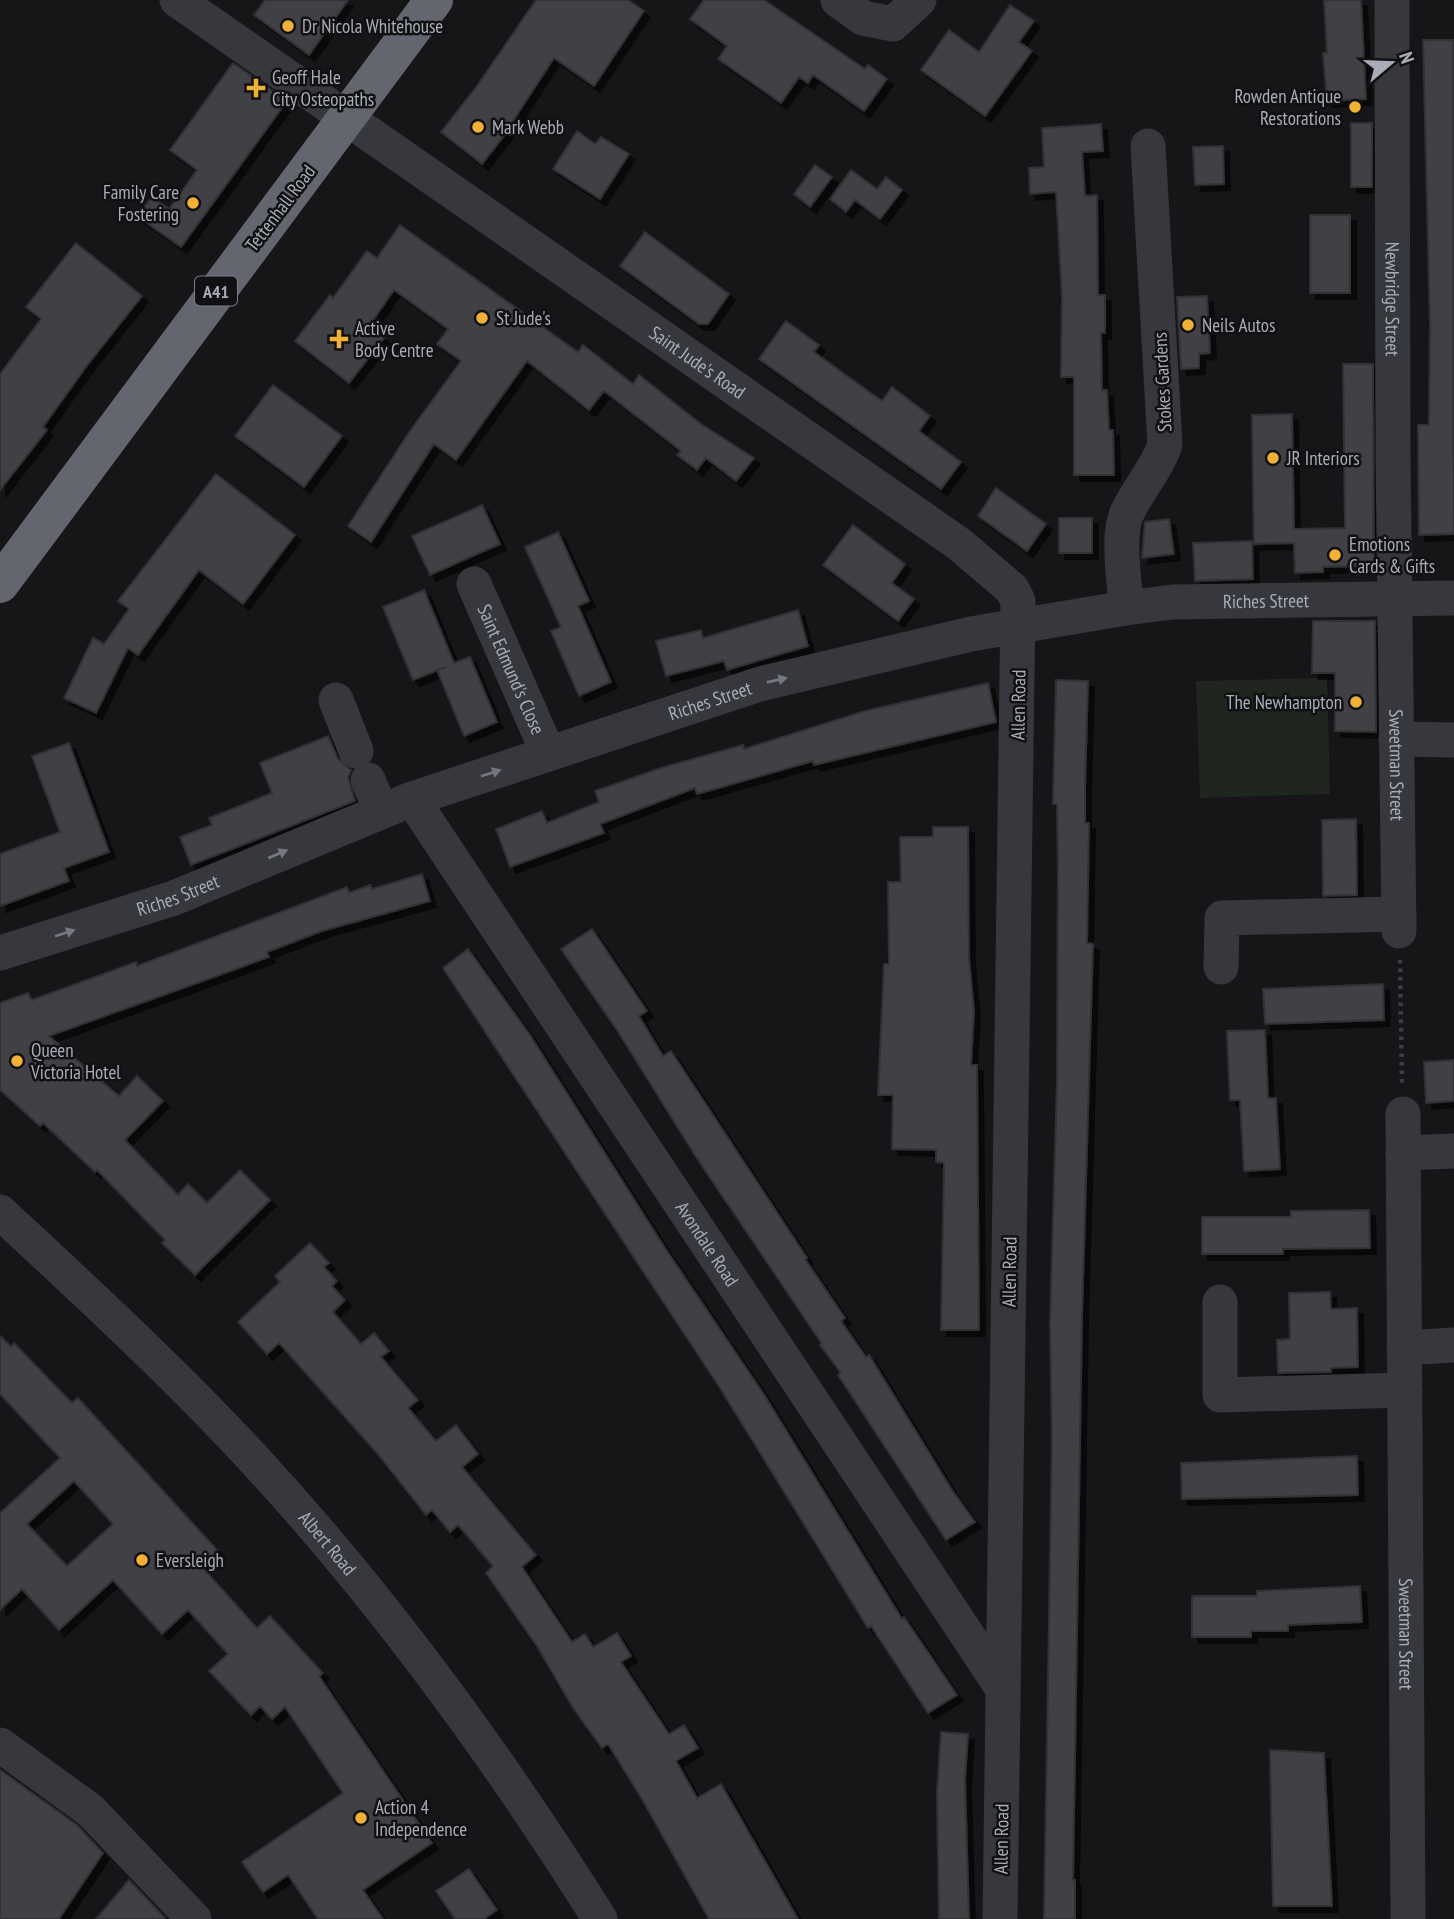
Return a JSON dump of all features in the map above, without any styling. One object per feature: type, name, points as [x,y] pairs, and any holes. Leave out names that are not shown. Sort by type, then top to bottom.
[{"type":"highway","name":"Tettenhall Road","points":[[0,584],[434,0]]},
{"type":"street","name":"Saint Jude's Road","points":[[177,0],[349,117],[959,544],[1012,589],[1018,601],[1019,625]]},
{"type":"street","points":[[838,0],[863,18],[893,24],[919,0]]},
{"type":"street","name":"Newbridge Street","points":[[1392,0],[1395,599]]},
{"type":"street","name":"Stokes Gardens","points":[[1126,608],[1123,536],[1126,513],[1158,466],[1165,445],[1148,146]]},
{"type":"street","name":"Saint Edmund's Close","points":[[474,584],[548,754]]},
{"type":"street","name":"Riches Street","points":[[0,953],[174,898],[397,805],[760,684],[1019,625],[1173,602],[1454,598]]},
{"type":"street","name":"Sweetman Street","points":[[1395,599],[1399,923]]},
{"type":"street","name":"Allen Road","points":[[1000,1919],[1019,625]]},
{"type":"street","name":"Avondale Road","points":[[336,700],[362,765],[397,805],[1003,1689]]},
{"type":"street","points":[[1396,738],[1454,740]]},
{"type":"street","points":[[1221,967],[1222,918],[1399,923]]},
{"type":"street","name":"Sweetman Street","points":[[1402,1114],[1408,1919]]},
{"type":"street","points":[[1403,1153],[1454,1151]]},
{"type":"street","name":"Albert Road","points":[[0,1212],[117,1321],[241,1446],[310,1525],[475,1733],[600,1919]]},
{"type":"street","points":[[1220,1302],[1220,1395],[1405,1390]]},
{"type":"street","points":[[1404,1348],[1454,1345]]},
{"type":"street","points":[[0,1745],[90,1810],[194,1919]]},
{"type":"path","points":[[1399,923],[1402,1114]]},
{"type":"shaded area","points":[[1327,678],[1330,794],[1200,798],[1196,681]]},
{"type":"building","points":[[265,0],[348,0],[309,55],[254,15]]},
{"type":"building","points":[[536,0],[628,0],[644,11],[594,86],[554,58],[514,123],[482,164],[441,132],[477,86]]},
{"type":"building","points":[[704,0],[764,0],[865,69],[868,65],[887,79],[864,111],[813,75],[808,83],[799,77],[781,103],[718,59],[727,46],[690,19]]},
{"type":"building","points":[[1324,0],[1361,0],[1366,99],[1327,101],[1323,53],[1327,53]]},
{"type":"building","points":[[1010,5],[1034,21],[1019,42],[1032,51],[985,116],[921,70],[949,30],[979,52]]},
{"type":"building","points":[[1423,40],[1453,40],[1454,534],[1419,535],[1418,425],[1429,425],[1430,323]]},
{"type":"building","points":[[233,63],[287,101],[181,247],[137,216],[152,197],[169,209],[197,170],[170,150]]},
{"type":"building","points":[[1351,123],[1372,123],[1372,187],[1351,187]]},
{"type":"building","points":[[1101,124],[1103,151],[1082,152],[1085,196],[1097,195],[1098,295],[1105,295],[1105,333],[1101,333],[1102,390],[1107,390],[1109,430],[1113,430],[1114,475],[1074,475],[1074,377],[1061,377],[1062,296],[1056,192],[1030,194],[1029,168],[1044,167],[1042,128]]},
{"type":"building","points":[[577,131],[595,144],[601,137],[629,154],[600,199],[553,169]]},
{"type":"building","points":[[1223,146],[1224,184],[1195,185],[1193,147]]},
{"type":"building","points":[[815,165],[832,177],[810,207],[794,194]]},
{"type":"building","points":[[851,170],[877,189],[886,177],[902,190],[880,219],[855,200],[846,212],[830,199]]},
{"type":"building","points":[[1310,215],[1350,215],[1350,293],[1310,293]]},
{"type":"building","points":[[400,225],[578,352],[583,345],[633,384],[639,375],[701,424],[754,458],[736,481],[706,458],[697,470],[677,455],[681,451],[604,391],[589,410],[527,361],[456,460],[434,444],[371,542],[348,526],[410,431],[461,361],[437,344],[448,329],[394,290],[369,326],[384,338],[349,383],[295,341],[330,295],[333,298],[367,251],[377,258]]},
{"type":"building","points":[[645,232],[729,294],[708,324],[699,324],[620,266]]},
{"type":"building","points":[[76,243],[142,296],[86,367],[43,427],[47,430],[0,490],[0,374],[41,319],[26,307]]},
{"type":"building","name":"Neils Autos","points":[[1207,296],[1210,353],[1199,354],[1199,368],[1181,369],[1177,297]]},
{"type":"building","points":[[786,321],[819,345],[814,352],[882,401],[892,387],[930,416],[919,431],[961,462],[941,489],[759,359]]},
{"type":"building","points":[[1343,364],[1373,364],[1374,566],[1323,567],[1323,572],[1295,573],[1294,543],[1254,544],[1252,415],[1292,414],[1294,529],[1345,528]]},
{"type":"building","points":[[273,385],[342,436],[304,487],[235,436]]},
{"type":"building","points":[[216,474],[295,535],[243,604],[199,570],[138,655],[128,648],[96,713],[64,698],[93,638],[104,644],[129,609],[118,601]]},
{"type":"building","points":[[996,488],[1046,524],[1027,551],[978,516]]},
{"type":"building","points":[[482,505],[500,544],[430,575],[412,536]]},
{"type":"building","points":[[1059,518],[1092,518],[1092,553],[1059,553]]},
{"type":"building","points":[[1169,519],[1174,554],[1142,558],[1145,522]]},
{"type":"building","points":[[853,525],[905,564],[892,583],[914,599],[898,621],[823,565]]},
{"type":"building","points":[[558,532],[589,601],[578,606],[611,682],[579,696],[551,631],[561,627],[525,547]]},
{"type":"building","points":[[1252,541],[1253,579],[1195,581],[1193,543]]},
{"type":"building","points":[[424,590],[454,663],[470,657],[497,722],[464,736],[437,670],[413,680],[383,607]]},
{"type":"building","points":[[798,610],[808,646],[727,670],[724,661],[666,676],[656,641],[701,630],[703,638]]},
{"type":"building","name":"The Newhampton","points":[[1313,621],[1375,621],[1376,732],[1335,731],[1335,673],[1312,673]]},
{"type":"building","points":[[1056,680],[1088,681],[1085,787],[1085,823],[1089,823],[1087,943],[1093,944],[1082,1315],[1073,1880],[1075,1919],[1044,1919],[1052,1438],[1050,1325],[1057,1081],[1058,869],[1057,804],[1053,804]]},
{"type":"building","points":[[988,683],[996,722],[814,765],[813,761],[697,794],[695,788],[600,824],[604,833],[510,867],[496,829],[542,811],[547,823],[599,802],[595,791],[664,767],[743,745],[744,749],[865,711]]},
{"type":"building","points":[[328,736],[338,759],[351,770],[348,778],[355,801],[191,865],[180,837],[212,825],[209,818],[272,793],[260,763]]},
{"type":"building","points":[[69,743],[109,852],[64,868],[69,881],[0,906],[0,854],[60,832],[32,756]]},
{"type":"building","points":[[1356,819],[1357,895],[1323,896],[1322,820]]},
{"type":"building","points":[[933,827],[968,827],[969,958],[974,1011],[971,1065],[977,1065],[979,1330],[941,1330],[944,1163],[936,1162],[936,1150],[892,1149],[893,1095],[878,1095],[884,964],[889,964],[888,882],[901,882],[900,837],[933,837]]},
{"type":"building","points":[[422,874],[430,901],[322,931],[267,952],[269,957],[49,1036],[119,1096],[137,1076],[163,1101],[125,1140],[178,1195],[188,1184],[207,1203],[240,1170],[270,1200],[195,1275],[162,1243],[165,1240],[97,1170],[95,1172],[43,1123],[40,1126],[0,1090],[0,1003],[28,993],[32,1000],[136,962],[137,966],[347,887],[349,893],[370,885],[372,889]]},
{"type":"building","points":[[592,929],[647,1011],[639,1016],[663,1056],[671,1051],[845,1318],[841,1321],[866,1357],[869,1355],[952,1490],[975,1522],[946,1540],[838,1375],[841,1373],[561,949]]},
{"type":"building","points":[[468,949],[530,1035],[665,1248],[765,1396],[902,1619],[904,1617],[957,1695],[928,1713],[871,1626],[868,1628],[720,1388],[443,968]]},
{"type":"building","points":[[1383,984],[1384,1020],[1265,1024],[1263,989]]},
{"type":"building","points":[[1265,1030],[1268,1098],[1276,1098],[1280,1169],[1244,1171],[1240,1100],[1230,1100],[1227,1031]]},
{"type":"building","points":[[1454,1060],[1454,1101],[1426,1103],[1424,1062]]},
{"type":"building","points":[[1369,1210],[1370,1248],[1283,1249],[1283,1254],[1202,1254],[1202,1217],[1291,1217],[1291,1211]]},
{"type":"building","points":[[310,1243],[329,1263],[324,1267],[337,1281],[332,1286],[345,1300],[333,1312],[361,1344],[374,1333],[389,1351],[381,1357],[418,1400],[408,1408],[436,1441],[456,1425],[478,1454],[462,1467],[536,1555],[522,1567],[572,1642],[585,1634],[593,1647],[617,1633],[631,1656],[621,1662],[669,1734],[684,1725],[698,1748],[676,1761],[697,1798],[721,1784],[798,1919],[709,1919],[608,1744],[602,1748],[573,1708],[537,1646],[486,1573],[493,1566],[458,1525],[450,1532],[432,1510],[426,1515],[377,1453],[279,1343],[267,1354],[238,1322],[280,1282],[275,1276]]},
{"type":"building","points":[[1330,1292],[1331,1309],[1357,1308],[1358,1367],[1331,1368],[1331,1372],[1278,1373],[1277,1340],[1290,1339],[1289,1293]]},
{"type":"building","points":[[0,1336],[11,1347],[14,1343],[72,1403],[78,1398],[219,1552],[203,1568],[257,1628],[270,1616],[323,1673],[319,1676],[432,1843],[363,1890],[383,1919],[318,1919],[288,1875],[263,1892],[242,1862],[343,1793],[285,1707],[272,1719],[260,1706],[251,1715],[209,1671],[228,1654],[188,1610],[162,1634],[113,1580],[59,1630],[22,1589],[0,1610],[0,1513],[60,1458],[0,1394]],"holes":[[[74,1481],[113,1524],[67,1566],[27,1524]]]},
{"type":"building","points":[[1357,1456],[1358,1495],[1182,1499],[1181,1463]]},
{"type":"building","points":[[1360,1586],[1362,1622],[1288,1625],[1288,1631],[1251,1631],[1251,1637],[1192,1637],[1192,1596],[1257,1596],[1257,1591]]},
{"type":"building","points":[[941,1732],[968,1734],[965,1780],[969,1919],[939,1919],[937,1793]]},
{"type":"building","points":[[1270,1750],[1324,1753],[1332,1906],[1273,1906]]},
{"type":"building","points":[[0,1770],[77,1825],[103,1853],[59,1919],[0,1919]]},
{"type":"building","points":[[469,1869],[497,1910],[484,1919],[455,1919],[436,1891]]},
{"type":"building","points":[[129,1880],[165,1918],[164,1919],[96,1919]]},
{"type":"place","name":"Dr Nicola Whitehouse","points":[[288,26]]},
{"type":"place","name":"Geoff Hale City Osteopaths","points":[[256,88]]},
{"type":"place","name":"Rowden Antique Restorations","points":[[1355,107]]},
{"type":"place","name":"Mark Webb","points":[[478,127]]},
{"type":"place","name":"Family Care Fostering","points":[[193,203]]},
{"type":"place","name":"St Jude's","points":[[482,318]]},
{"type":"place","name":"Neils Autos","points":[[1188,325]]},
{"type":"place","name":"Active Body Centre","points":[[339,339]]},
{"type":"place","name":"JR Interiors","points":[[1273,458]]},
{"type":"place","name":"Emotions Cards & Gifts","points":[[1335,555]]},
{"type":"place","name":"The Newhampton","points":[[1356,702]]},
{"type":"place","name":"Queen Victoria Hotel","points":[[17,1061]]},
{"type":"place","name":"Eversleigh","points":[[142,1560]]},
{"type":"place","name":"Action 4 Independence","points":[[361,1818]]}]
